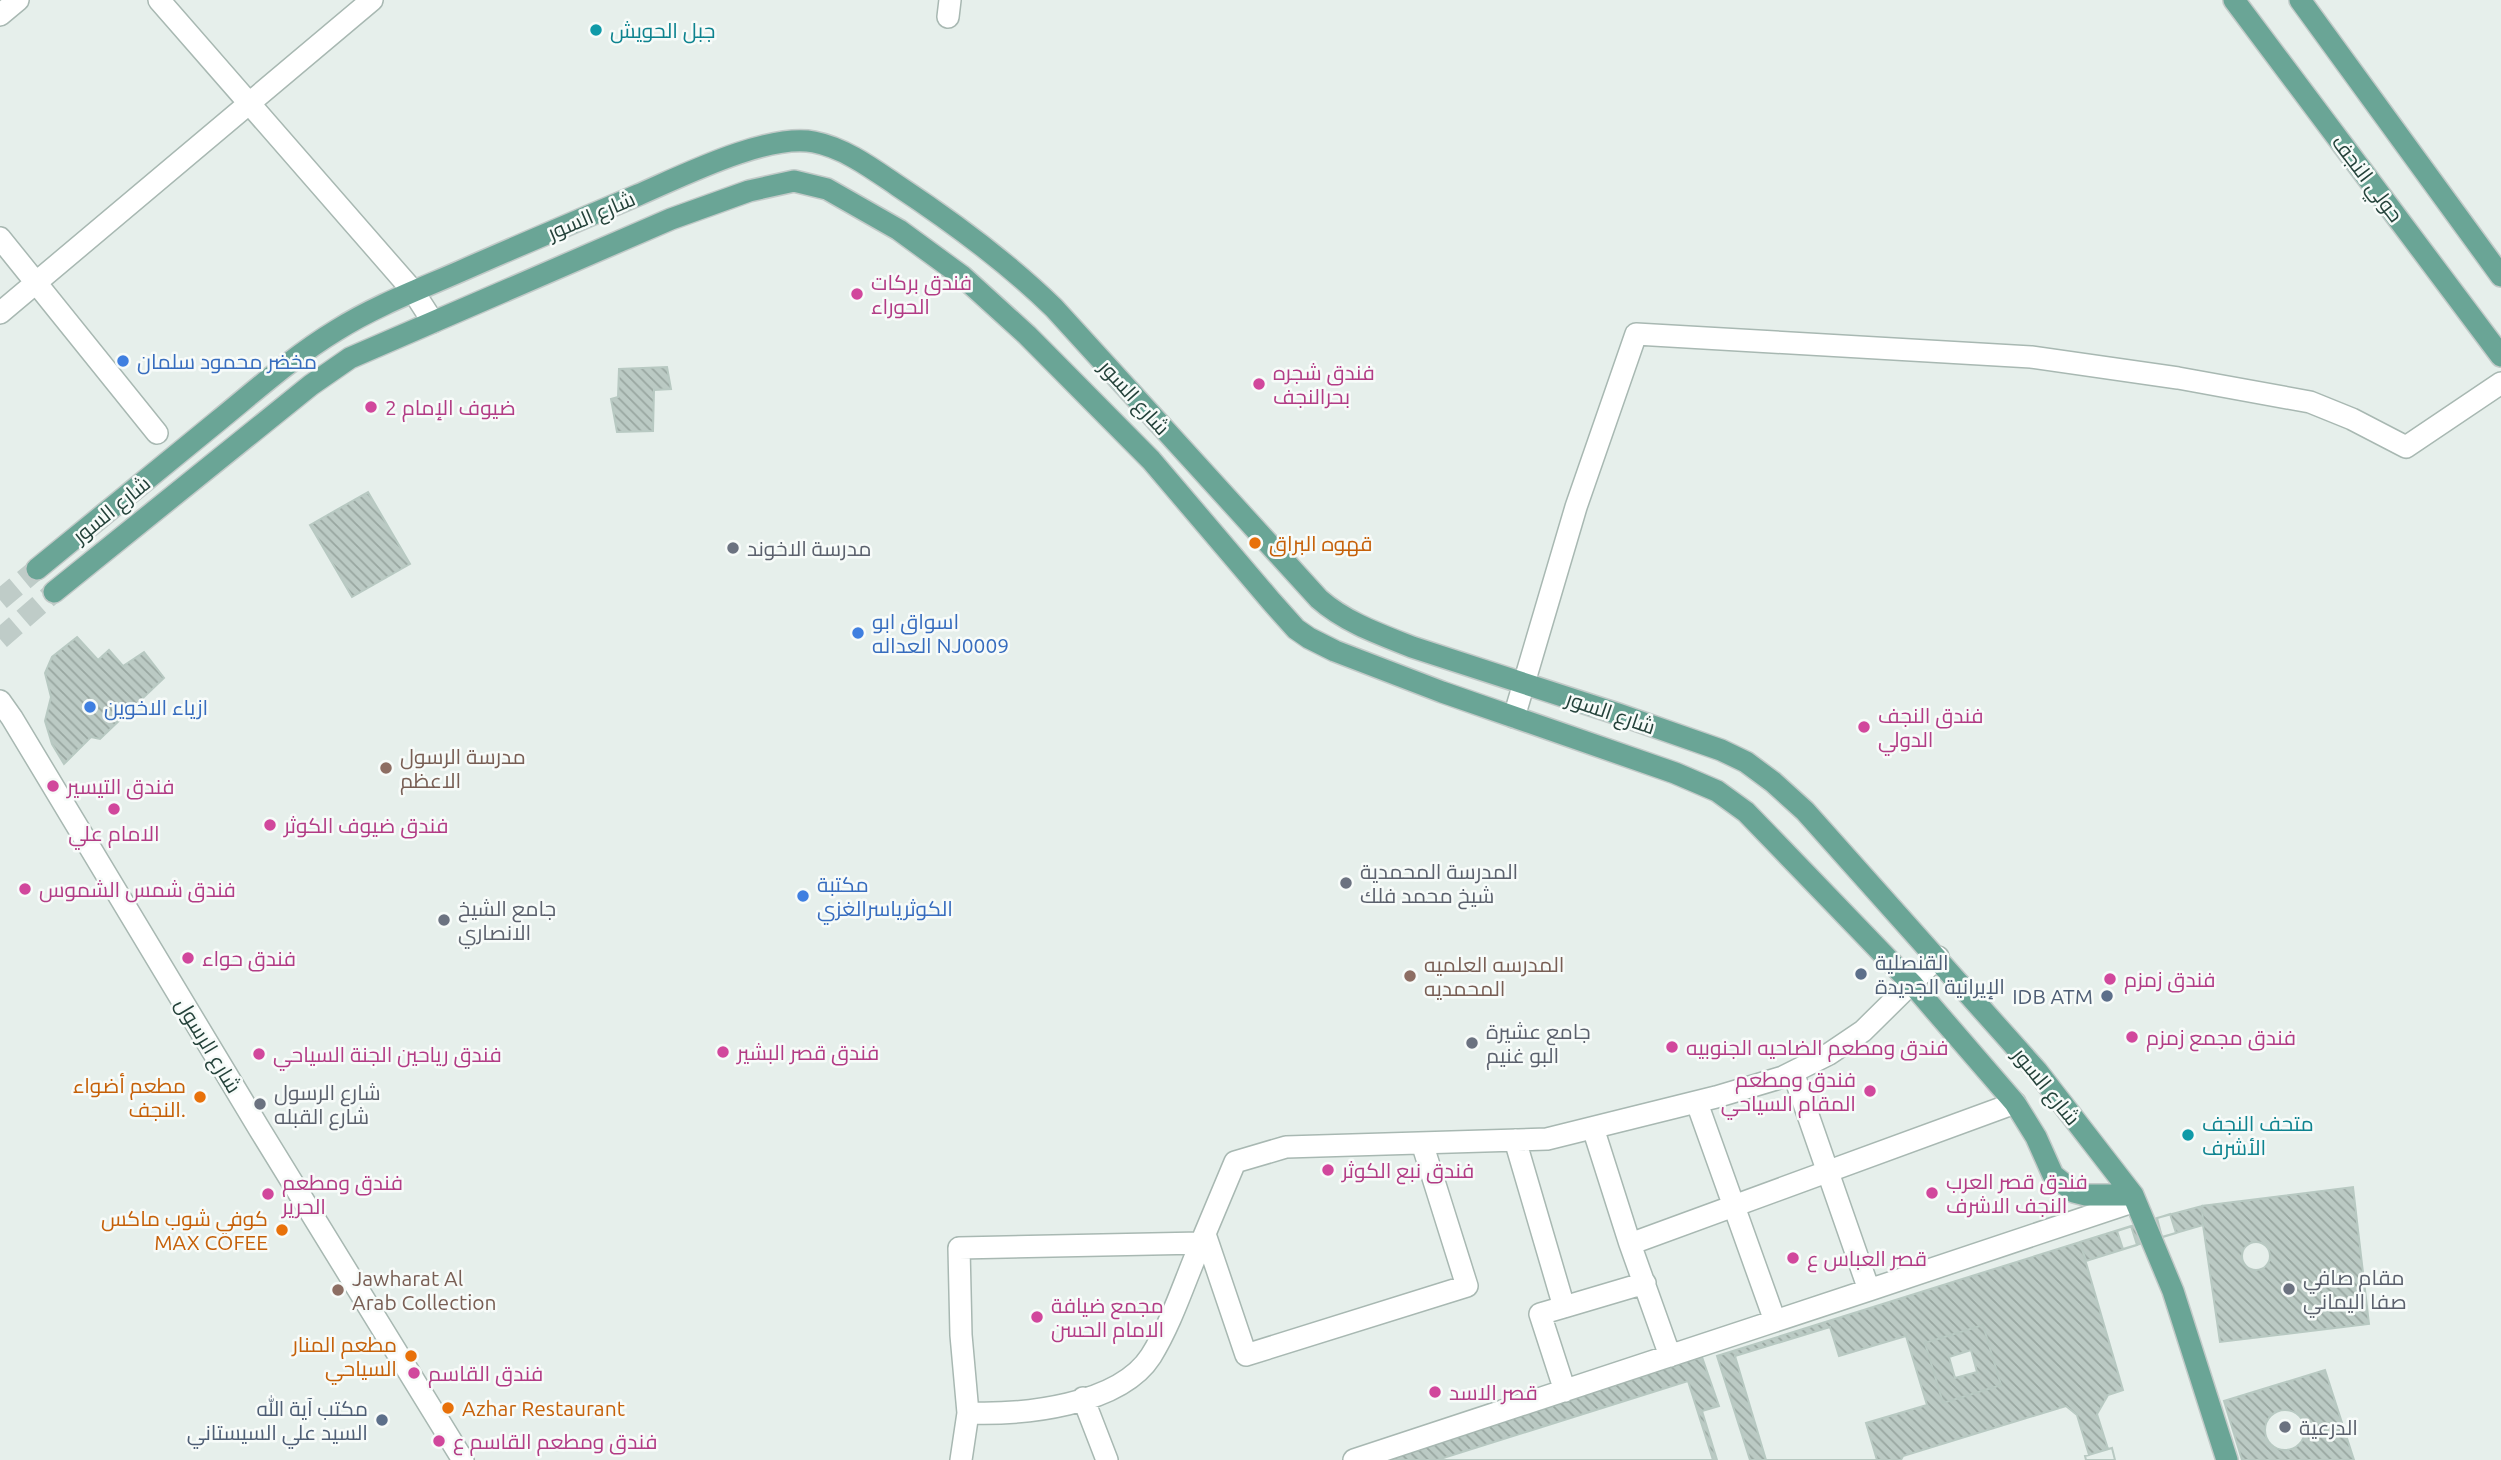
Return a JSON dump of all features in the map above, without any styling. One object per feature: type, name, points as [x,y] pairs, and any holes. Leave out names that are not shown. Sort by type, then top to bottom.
[{"type":"main road","name":"حولي النجف","points":[[2234,0],[2501,356]]},
{"type":"main road","points":[[2300,0],[2501,276]]},
{"type":"main road","name":"شارع السور","points":[[37,569],[307,350],[337,329],[413,291],[698,169],[767,144],[793,140],[824,145],[842,152],[881,174],[979,242],[1024,279],[1054,308],[1319,599],[1334,612],[1412,647],[1721,750],[1746,762],[1805,811],[2037,1071],[2134,1198],[2173,1291],[2227,1460]]},
{"type":"main road","name":"شارع السور","points":[[54,592],[350,358],[671,219],[749,191],[794,181],[827,188],[899,230],[962,276],[1027,335],[1151,460],[1296,629],[1309,638],[1346,656],[1675,773],[1717,791],[1746,812],[1913,985],[2015,1103],[2036,1137],[2053,1175],[2062,1184],[2074,1192],[2086,1195],[2134,1198]]},
{"type":"street","points":[[0,15],[18,0]]},
{"type":"street","points":[[159,0],[413,291],[433,322]]},
{"type":"street","points":[[0,313],[372,0]]},
{"type":"street","points":[[0,238],[156,433]]},
{"type":"street","points":[[1514,717],[1576,507],[1636,334],[2031,357],[2178,378],[2310,402],[2352,419],[2406,447],[2501,383]]},
{"type":"street","name":"شارع الرسول","points":[[0,701],[463,1460]]},
{"type":"street","points":[[968,1413],[1041,1409],[1083,1398],[1136,1374],[1150,1357],[1235,1162],[1286,1147],[1547,1139],[1697,1103],[1783,1077],[1829,1054],[1863,1031],[1913,985],[1938,957]]},
{"type":"street","points":[[1793,1072],[1869,1290]]},
{"type":"street","points":[[1697,1103],[1775,1321]]},
{"type":"street","points":[[1630,1244],[2015,1103]]},
{"type":"street","points":[[1593,1128],[1670,1356]]},
{"type":"street","points":[[1515,1140],[1564,1307]]},
{"type":"street","points":[[1203,1239],[1246,1355],[1467,1286],[1422,1143]]},
{"type":"street","points":[[1353,1460],[1869,1290],[2134,1198]]},
{"type":"street","points":[[961,1460],[968,1413],[961,1335],[958,1248],[1203,1239]]},
{"type":"street","points":[[1564,1391],[1540,1314],[1645,1283]]},
{"type":"street","points":[[1083,1398],[1107,1460]]},
{"type":"building","points":[[667,367],[671,389],[654,390],[653,431],[617,432],[611,399],[618,397],[619,369]]},
{"type":"building","points":[[368,492],[410,564],[352,597],[310,525]]},
{"type":"building","points":[[77,637],[98,660],[109,650],[123,666],[144,652],[164,678],[100,739],[91,737],[64,764],[52,744],[45,721],[51,697],[45,673],[52,657]]},
{"type":"building","name":"مقام صافي صفا اليماني","points":[[2353,1187],[2369,1324],[2220,1342],[2202,1206]]},
{"type":"building","points":[[2202,1206],[2203,1225],[2162,1237],[2157,1218]]},
{"type":"building","points":[[2170,1214],[2176,1233],[2123,1249],[2117,1231]]},
{"type":"building","points":[[2131,1226],[2137,1245],[2086,1261],[2080,1242]]},
{"type":"building","points":[[2080,1242],[2123,1390],[2108,1395],[2097,1414],[2108,1449],[2112,1448],[2115,1460],[2086,1460],[2085,1456],[2089,1455],[2077,1415],[2066,1406],[1903,1456],[1901,1460],[1750,1460],[1717,1356]],"holes":[[[1983,1325],[2001,1385],[1943,1403],[1925,1343]]]},
{"type":"building","points":[[2256,1242],[2266,1246],[2270,1256],[2266,1266],[2256,1270],[2246,1266],[2242,1256],[2246,1246]]},
{"type":"building","points":[[1983,1325],[2001,1385],[1943,1403],[1925,1343]],"holes":[[[1971,1350],[1977,1372],[1955,1378],[1949,1357]]]},
{"type":"building","points":[[1830,1327],[1839,1356],[1906,1336],[1927,1405],[1866,1423],[1877,1460],[1766,1460],[1735,1356]]},
{"type":"building","points":[[1702,1357],[1719,1406],[1702,1411],[1717,1460],[1367,1460],[1367,1458]]},
{"type":"building","points":[[2325,1370],[2354,1460],[2242,1460],[2224,1401]]},
{"type":"building","points":[[1688,1381],[1713,1460],[1437,1460]]},
{"type":"building","points":[[2285,1410],[2299,1416],[2305,1430],[2299,1444],[2285,1450],[2271,1444],[2265,1430],[2271,1416]]},
{"type":"building","points":[[2112,1448],[2115,1460],[2086,1460],[2085,1456]]},
{"type":"tunnel","points":[[0,600],[37,569]]},
{"type":"tunnel","points":[[0,639],[54,592]]},
{"type":"place","name":"جبل الحويش","points":[[596,30]]},
{"type":"place","name":"فندق بركات الحوراء","points":[[857,294]]},
{"type":"place","name":"مخضر محمود سلمان","points":[[123,361]]},
{"type":"place","name":"فندق شجره بحرالنجف","points":[[1259,384]]},
{"type":"place","name":"ضيوف الإمام 2","points":[[371,407]]},
{"type":"place","name":"قهوه البراق","points":[[1255,543]]},
{"type":"place","name":"مدرسة الاخوند","points":[[733,548]]},
{"type":"place","name":"اسواق ابو العداله NJ0009","points":[[858,633]]},
{"type":"place","name":"ازياء الاخوين","points":[[90,707]]},
{"type":"place","name":"فندق النجف الدولي","points":[[1864,727]]},
{"type":"place","name":"مدرسة الرسول الاعظم","points":[[386,768]]},
{"type":"place","name":"فندق التيسير","points":[[53,786]]},
{"type":"place","name":"الامام علي","points":[[114,809]]},
{"type":"place","name":"فندق ضيوف الكوثر","points":[[270,825]]},
{"type":"place","name":"المدرسة المحمدية شيخ محمد فلك","points":[[1346,883]]},
{"type":"place","name":"فندق شمس الشموس","points":[[25,889]]},
{"type":"place","name":"مكتبة الكوثرياسرالغزي","points":[[803,896]]},
{"type":"place","name":"جامع الشيخ الانصاري","points":[[444,920]]},
{"type":"place","name":"فندق حواء","points":[[188,958]]},
{"type":"place","name":"القنصلية الإيرانية الجديدة","points":[[1861,974]]},
{"type":"place","name":"المدرسه العلمیه المحمدیه","points":[[1410,976]]},
{"type":"place","name":"فندق زمزم","points":[[2110,979]]},
{"type":"place","name":"IDB ATM","points":[[2107,996]]},
{"type":"place","name":"فندق مجمع زمزم","points":[[2132,1037]]},
{"type":"place","name":"جامع عشيرة البو غنيم","points":[[1472,1043]]},
{"type":"place","name":"فندق ومطعم الضاحيه الجنوبيه","points":[[1672,1047]]},
{"type":"place","name":"فندق قصر البشير","points":[[723,1052]]},
{"type":"place","name":"فندق رياحين الجنة السياحي","points":[[259,1054]]},
{"type":"place","name":"فندق ومطعم المقام السياحي","points":[[1870,1091]]},
{"type":"place","name":"مطعم أضواء النجف.","points":[[200,1097]]},
{"type":"place","name":"شارع الرسول شارع القبله","points":[[260,1104]]},
{"type":"place","name":"متحف النجف الأشرف","points":[[2188,1135]]},
{"type":"place","name":"فندق نبع الكوثر","points":[[1328,1170]]},
{"type":"place","name":"فندق قصر العرب النجف الاشرف","points":[[1932,1193]]},
{"type":"place","name":"فندق ومطعم الحرير","points":[[268,1194]]},
{"type":"place","name":"كوفي شوب ماكس MAX COFEE","points":[[282,1230]]},
{"type":"place","name":"قصر العباس ع","points":[[1793,1258]]},
{"type":"place","name":"مقام صافي صفا اليماني","points":[[2289,1289]]},
{"type":"place","name":"Jawharat Al Arab Collection","points":[[338,1290]]},
{"type":"place","name":"مجمع ضيافة الامام الحسن","points":[[1037,1317]]},
{"type":"place","name":"مطعم المنار السياحي","points":[[411,1356]]},
{"type":"place","name":"فندق القاسم","points":[[414,1373]]},
{"type":"place","name":"قصر الاسد","points":[[1435,1392]]},
{"type":"place","name":"Azhar Restaurant","points":[[448,1408]]},
{"type":"place","name":"مكتب آية الله السيد علي السيستاني","points":[[382,1420]]},
{"type":"place","name":"الدرعية","points":[[2285,1427]]},
{"type":"place","name":"فندق ومطعم القاسم ع","points":[[439,1441]]}]
